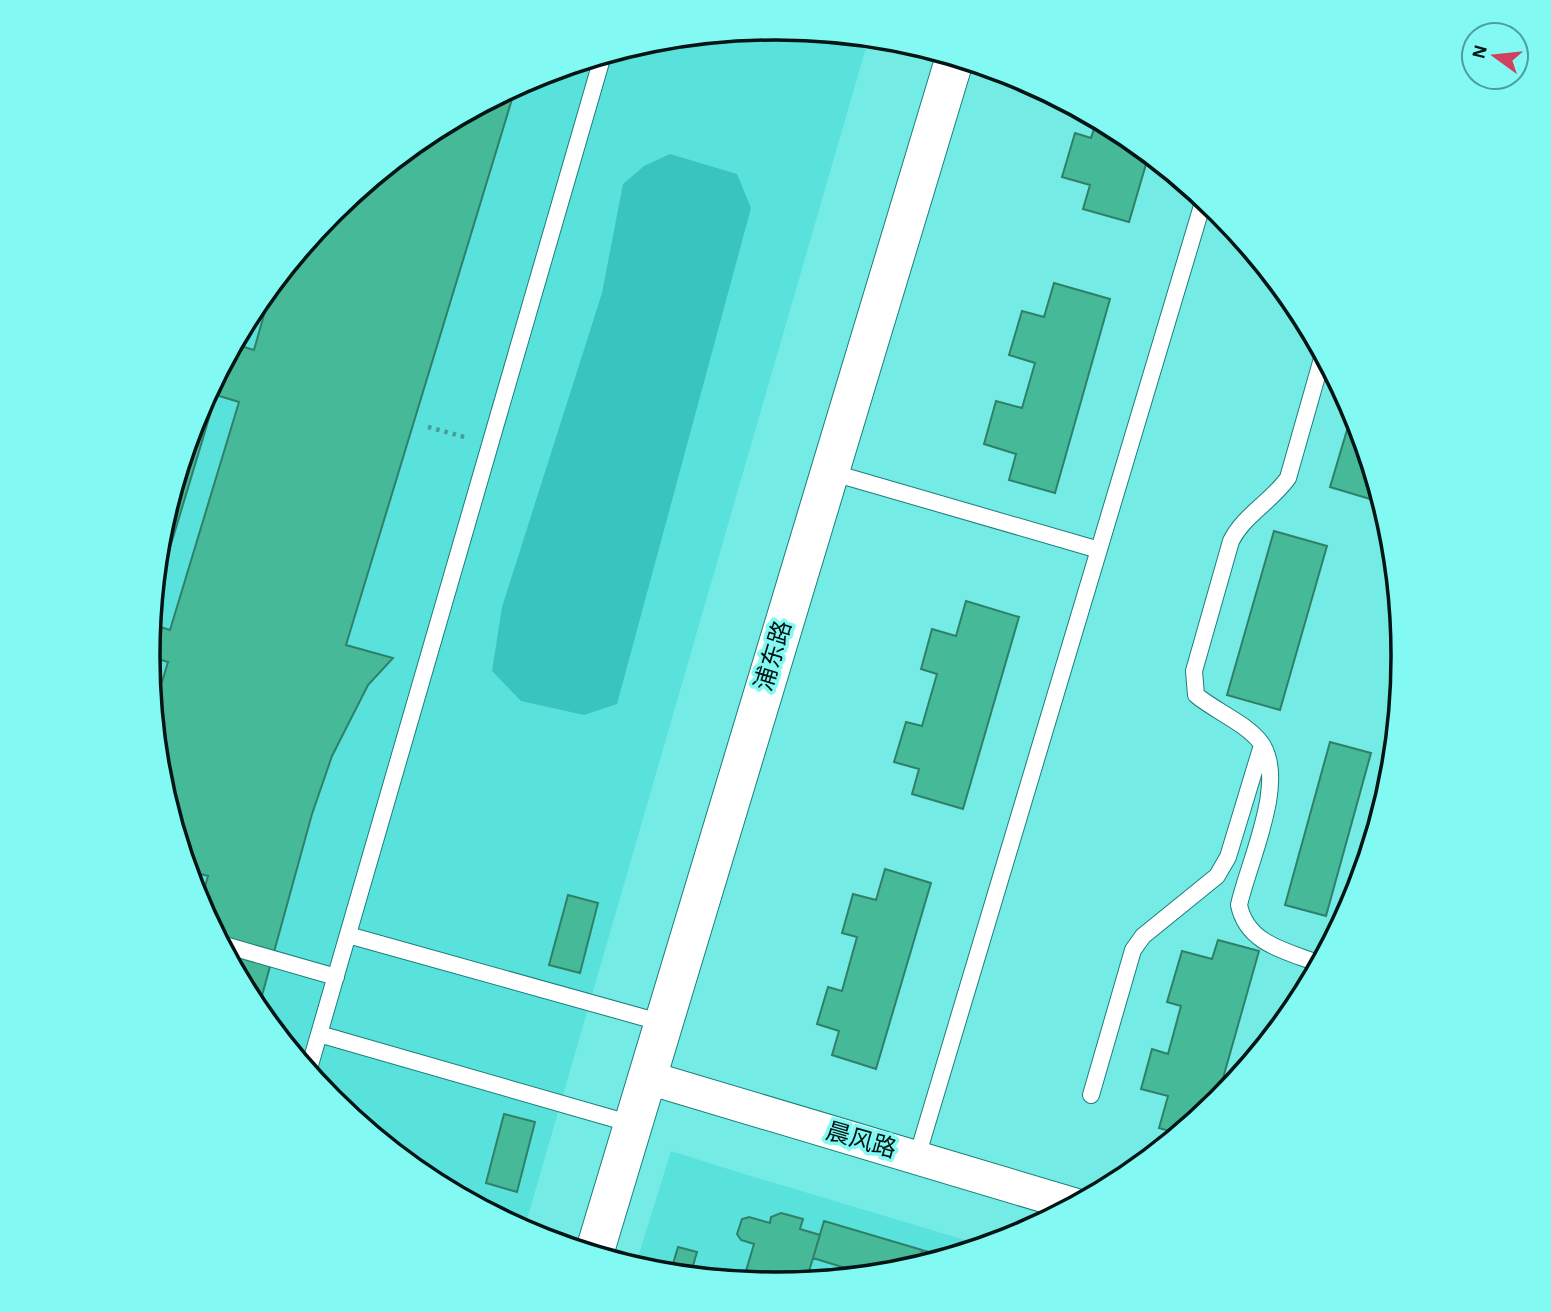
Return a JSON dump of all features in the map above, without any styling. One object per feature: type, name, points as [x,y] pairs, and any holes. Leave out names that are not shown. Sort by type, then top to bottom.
[{"type":"street","name":"浦东路","points":[[597,1245],[952,66]]},
{"type":"street","name":"晨风路","points":[[646,1077],[1061,1201]]},
{"type":"lane","points":[[311,1060],[600,66]]},
{"type":"lane","points":[[917,1157],[1200,211]]},
{"type":"lane","points":[[1311,960],[1256,937],[1243,923],[1239,905],[1270,793],[1270,770],[1262,744],[1244,727],[1215,711],[1196,695],[1194,671],[1231,541],[1238,526],[1278,491],[1288,478],[1319,368]]},
{"type":"lane","points":[[830,472],[1099,550]]},
{"type":"lane","points":[[1091,1095],[1133,950],[1143,936],[1217,876],[1228,857],[1262,744]]},
{"type":"lane","points":[[348,935],[663,1023]]},
{"type":"lane","points":[[233,948],[335,977]]},
{"type":"lane","points":[[319,1034],[632,1124]]},
{"type":"path","points":[[428,426],[491,444]]},
{"type":"shaded area","points":[[776,40],[866,47],[527,1219],[433,1168],[401,1145],[340,1091],[287,1031],[264,998],[242,964],[207,892],[181,815],[165,736],[161,696],[161,616],[165,576],[192,458],[223,384],[242,348],[287,281],[340,221],[401,167],[433,144],[503,104],[540,87],[616,61],[655,52]]},
{"type":"shaded area","points":[[670,154],[737,174],[751,208],[617,704],[584,715],[521,701],[492,671],[502,607],[602,293],[623,184],[644,166]]},
{"type":"shaded area","points":[[671,1151],[967,1241],[896,1260],[776,1272],[695,1266],[638,1256]]},
{"type":"building","points":[[512,100],[346,645],[393,658],[368,685],[332,756],[312,814],[262,995],[223,928],[205,887],[208,876],[200,874],[192,854],[165,736],[161,686],[168,662],[160,660],[160,656],[161,627],[170,630],[239,402],[218,396],[243,347],[254,350],[264,313],[287,281],[340,221],[401,167],[433,144]]},
{"type":"building","points":[[1094,129],[1146,164],[1129,222],[1083,209],[1090,185],[1062,177],[1075,133],[1091,138]]},
{"type":"building","points":[[1054,283],[1110,299],[1055,493],[1009,480],[1016,454],[984,444],[996,401],[1022,408],[1035,363],[1009,355],[1022,311],[1044,317]]},
{"type":"building","points":[[212,410],[170,548],[192,458]]},
{"type":"building","points":[[1347,429],[1370,499],[1330,487]]},
{"type":"building","points":[[1274,531],[1327,546],[1280,710],[1227,695]]},
{"type":"building","points":[[966,601],[1019,617],[963,809],[912,794],[919,769],[894,762],[906,722],[922,726],[937,674],[921,669],[932,629],[956,636]]},
{"type":"building","points":[[1330,742],[1371,753],[1326,916],[1285,905]]},
{"type":"building","points":[[885,869],[931,883],[876,1069],[832,1055],[839,1031],[817,1024],[828,987],[842,991],[857,937],[842,933],[853,894],[876,900]]},
{"type":"building","points":[[568,895],[598,903],[580,973],[549,965]]},
{"type":"building","points":[[1218,940],[1259,951],[1223,1078],[1167,1130],[1159,1128],[1168,1096],[1141,1089],[1152,1049],[1168,1054],[1181,1006],[1167,1002],[1182,951],[1212,959]]},
{"type":"building","points":[[504,1114],[535,1122],[517,1192],[486,1183]]},
{"type":"building","points":[[781,1213],[803,1219],[800,1229],[820,1235],[809,1270],[746,1271],[754,1244],[741,1240],[737,1234],[742,1219],[749,1217],[770,1223],[771,1217]]},
{"type":"building","points":[[824,1221],[922,1250],[921,1254],[896,1260],[843,1267],[813,1258]]},
{"type":"building","points":[[678,1247],[697,1252],[693,1266],[673,1263]]}]
